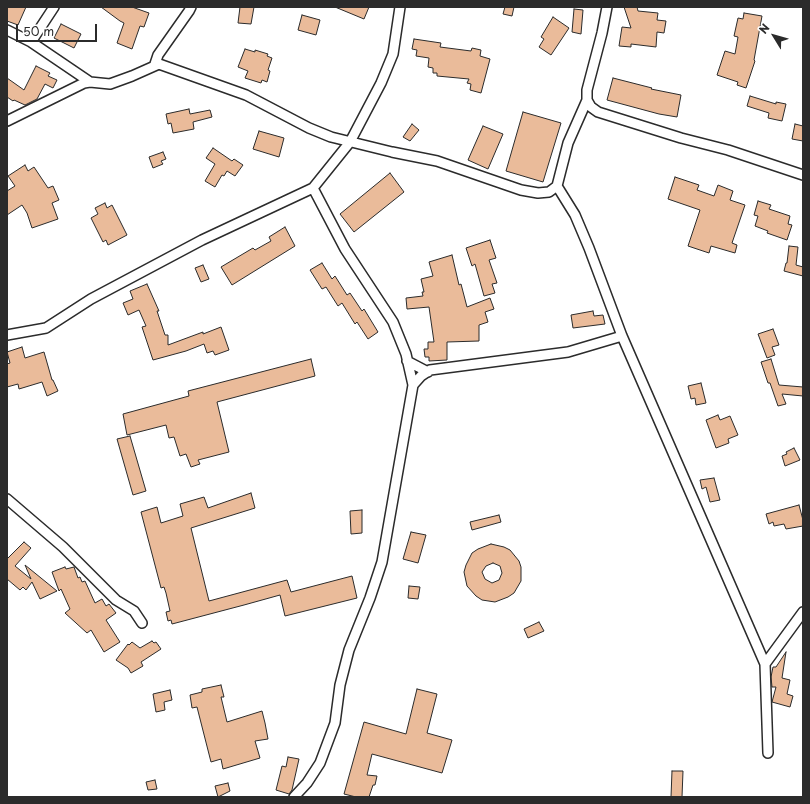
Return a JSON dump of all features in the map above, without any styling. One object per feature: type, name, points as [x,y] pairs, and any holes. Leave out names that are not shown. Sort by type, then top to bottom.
[{"type":"street","points":[[31,42],[54,7]]},
{"type":"street","points":[[155,64],[158,55],[190,11],[191,7]]},
{"type":"street","points":[[7,335],[46,328],[91,299],[202,240],[313,188],[350,142],[381,83],[393,54],[400,7]]},
{"type":"street","points":[[607,7],[602,34],[586,90],[587,100],[591,107],[598,112],[681,138],[728,150],[803,174]]},
{"type":"street","points":[[7,30],[31,42],[90,82]]},
{"type":"street","points":[[7,121],[84,83],[90,82],[110,84],[132,76],[155,64],[163,64],[246,95],[309,128],[331,136],[392,152],[437,161],[521,190],[544,193],[549,192],[558,186],[568,143],[587,100]]},
{"type":"street","points":[[558,186],[575,215],[622,336],[765,664],[768,753]]},
{"type":"street","points":[[294,797],[307,783],[320,763],[333,729],[340,685],[349,650],[370,598],[382,562],[413,385],[403,347],[393,322],[345,249],[313,188]]},
{"type":"street","points":[[413,385],[430,370],[568,352],[622,336]]},
{"type":"street","points":[[407,361],[428,372]]},
{"type":"street","points":[[7,499],[63,547],[116,600],[134,611],[142,623]]},
{"type":"street","points":[[765,664],[799,622],[803,612]]},
{"type":"building","points":[[7,7],[26,7],[18,25],[7,21]]},
{"type":"building","points":[[101,7],[132,7],[149,13],[144,27],[140,26],[132,49],[117,43],[124,23]]},
{"type":"building","points":[[240,7],[254,7],[251,24],[238,23]]},
{"type":"building","points":[[335,7],[369,7],[364,19]]},
{"type":"building","points":[[505,7],[514,7],[512,16],[503,14]]},
{"type":"building","points":[[624,7],[637,7],[638,11],[658,13],[657,20],[666,21],[664,33],[657,32],[656,47],[631,44],[631,47],[619,46],[622,27],[631,28]]},
{"type":"building","points":[[574,9],[583,10],[581,34],[572,32]]},
{"type":"building","points":[[744,13],[762,16],[755,61],[746,88],[737,85],[738,82],[717,75],[725,51],[735,54],[738,37],[734,36],[738,18],[743,19]]},
{"type":"building","points":[[302,15],[320,20],[316,35],[298,30]]},
{"type":"building","points":[[553,17],[569,28],[551,55],[539,47],[544,39],[541,37]]},
{"type":"building","points":[[61,24],[81,34],[74,48],[54,38]]},
{"type":"building","points":[[414,39],[441,43],[440,47],[471,51],[472,48],[481,50],[480,56],[490,59],[481,93],[470,90],[471,84],[467,83],[469,79],[437,76],[437,73],[433,73],[433,68],[428,67],[429,58],[416,56],[417,50],[412,49]]},
{"type":"building","points":[[245,49],[268,54],[267,56],[272,58],[268,70],[270,71],[267,82],[262,80],[261,83],[245,78],[248,71],[238,67]]},
{"type":"building","points":[[36,66],[50,73],[48,76],[57,80],[53,88],[45,84],[37,99],[25,105],[14,100],[13,101],[7,97],[7,78],[24,90]]},
{"type":"building","points":[[613,78],[652,88],[651,89],[681,95],[677,117],[659,114],[607,100]]},
{"type":"building","points":[[750,96],[776,104],[776,102],[786,104],[782,121],[768,118],[769,113],[747,106]]},
{"type":"building","points":[[189,109],[190,114],[210,110],[212,117],[193,122],[194,129],[173,133],[171,123],[168,124],[166,114]]},
{"type":"building","points":[[523,112],[561,123],[543,182],[506,171]]},
{"type":"building","points":[[412,124],[419,130],[410,141],[403,137]]},
{"type":"building","points":[[795,124],[803,126],[803,141],[792,139]]},
{"type":"building","points":[[483,126],[503,134],[488,169],[468,160]]},
{"type":"building","points":[[259,131],[284,138],[279,157],[253,149]]},
{"type":"building","points":[[213,148],[232,161],[234,159],[243,165],[235,176],[227,171],[224,176],[222,175],[215,187],[205,181],[215,164],[206,158]]},
{"type":"building","points":[[163,152],[166,159],[161,161],[163,164],[153,168],[149,157]]},
{"type":"building","points":[[25,165],[28,171],[34,167],[48,188],[53,186],[59,200],[52,203],[58,219],[32,228],[27,213],[22,205],[7,215],[7,191],[15,186],[8,176]]},
{"type":"building","points":[[390,173],[404,192],[354,232],[340,214]]},
{"type":"building","points":[[675,177],[699,185],[697,190],[714,196],[718,185],[733,191],[730,200],[745,205],[732,243],[737,245],[735,253],[711,246],[709,253],[688,246],[700,210],[668,199]]},
{"type":"building","points":[[758,201],[771,205],[769,209],[790,216],[788,224],[792,225],[787,240],[767,233],[768,231],[755,226],[758,216],[754,215]]},
{"type":"building","points":[[105,203],[107,208],[112,205],[127,235],[108,245],[106,240],[103,242],[91,218],[98,214],[95,208]]},
{"type":"building","points":[[285,227],[295,246],[232,285],[221,267],[253,248],[255,250],[271,241],[269,237]]},
{"type":"building","points":[[490,240],[496,258],[489,260],[497,283],[492,284],[495,293],[484,296],[475,264],[472,266],[466,248]]},
{"type":"building","points":[[789,246],[798,247],[796,265],[803,267],[803,276],[784,271],[787,263]]},
{"type":"building","points":[[452,255],[459,285],[461,284],[467,307],[490,298],[494,309],[485,312],[488,322],[479,325],[479,341],[447,342],[447,360],[429,361],[429,357],[425,357],[424,349],[428,349],[428,342],[434,342],[429,307],[407,309],[406,298],[423,296],[422,292],[424,292],[421,279],[433,276],[429,262]]},
{"type":"building","points":[[322,263],[332,279],[335,276],[347,295],[350,293],[362,311],[364,309],[378,332],[368,339],[357,322],[355,324],[342,303],[338,306],[326,287],[322,289],[310,270]]},
{"type":"building","points":[[203,265],[209,279],[201,282],[195,268]]},
{"type":"building","points":[[147,284],[159,311],[157,311],[165,335],[168,335],[168,345],[221,327],[229,350],[215,355],[213,351],[207,353],[204,344],[186,351],[153,360],[142,327],[146,326],[139,310],[128,315],[123,303],[133,299],[130,291]]},
{"type":"building","points":[[593,311],[594,316],[603,315],[605,324],[573,328],[571,315]]},
{"type":"building","points":[[773,329],[779,345],[772,347],[775,355],[767,358],[758,334]]},
{"type":"building","points":[[22,347],[25,358],[44,352],[52,380],[58,391],[47,396],[42,382],[19,389],[18,384],[7,387],[7,364],[10,363],[7,352]]},
{"type":"building","points":[[311,359],[315,376],[217,402],[229,452],[198,460],[200,464],[191,467],[186,454],[180,456],[174,437],[169,438],[166,425],[127,435],[123,414],[189,396],[188,391]]},
{"type":"building","points":[[771,359],[779,385],[803,387],[803,396],[782,394],[786,404],[778,406],[761,362]]},
{"type":"building","points":[[701,383],[706,403],[696,405],[695,398],[691,399],[688,386]]},
{"type":"building","points":[[718,415],[720,420],[730,416],[738,435],[728,439],[729,443],[716,448],[706,420]]},
{"type":"building","points":[[130,436],[146,491],[133,495],[117,439]]},
{"type":"building","points":[[794,448],[800,460],[785,466],[782,456]]},
{"type":"building","points":[[714,478],[720,500],[710,502],[706,487],[702,489],[700,480]]},
{"type":"building","points":[[251,493],[255,508],[191,528],[209,601],[287,580],[291,592],[352,576],[357,598],[285,616],[280,595],[172,624],[171,620],[168,621],[166,612],[170,611],[166,593],[164,587],[161,588],[141,512],[157,507],[161,523],[183,516],[180,504],[204,497],[208,508]]},
{"type":"building","points":[[799,505],[803,526],[786,529],[784,524],[774,526],[773,522],[769,524],[766,514]]},
{"type":"building","points":[[362,510],[362,533],[351,534],[350,511]]},
{"type":"building","points":[[499,515],[501,522],[472,530],[470,522]]},
{"type":"building","points":[[411,532],[426,535],[418,563],[403,559]]},
{"type":"building","points":[[24,542],[31,548],[15,566],[31,579],[25,565],[57,591],[40,599],[32,582],[26,590],[23,587],[20,590],[7,579],[7,559]]},
{"type":"building","points":[[491,544],[504,547],[510,550],[519,561],[521,567],[521,581],[514,593],[495,602],[482,600],[467,586],[464,572],[466,565],[472,553]],"holes":[[[493,563],[500,566],[502,573],[499,580],[492,583],[485,579],[482,572],[486,566]]]},
{"type":"building","points":[[65,567],[66,569],[74,567],[78,578],[80,577],[82,582],[85,581],[95,603],[102,599],[106,606],[109,604],[116,613],[106,620],[120,642],[104,652],[91,630],[87,633],[65,613],[70,609],[61,589],[59,591],[52,572]]},
{"type":"building","points":[[409,586],[420,587],[418,599],[408,598]]},
{"type":"building","points":[[539,622],[544,631],[528,638],[524,629]]},
{"type":"building","points":[[152,641],[154,643],[156,642],[161,649],[141,662],[143,666],[131,673],[128,668],[116,660],[128,644],[129,645],[132,642],[140,648]]},
{"type":"building","points":[[786,652],[782,678],[790,680],[787,694],[793,696],[790,707],[772,702],[776,687],[772,687],[771,677],[773,667],[776,667]]},
{"type":"building","points":[[221,685],[224,697],[221,697],[227,722],[262,711],[268,739],[255,741],[260,758],[223,769],[221,759],[211,762],[197,707],[192,708],[190,695],[202,692],[202,689]]},
{"type":"building","points":[[417,689],[437,694],[427,733],[452,740],[442,773],[372,754],[367,775],[377,776],[375,785],[373,785],[369,797],[356,797],[344,794],[364,722],[406,734]]},
{"type":"building","points":[[170,690],[172,700],[164,702],[165,710],[156,712],[153,694]]},
{"type":"building","points":[[288,757],[299,759],[292,790],[289,794],[276,790],[282,766],[286,767]]},
{"type":"building","points":[[672,771],[683,771],[682,797],[671,797]]},
{"type":"building","points":[[155,780],[157,789],[148,790],[146,782]]},
{"type":"building","points":[[228,783],[230,791],[218,797],[215,786]]}]
